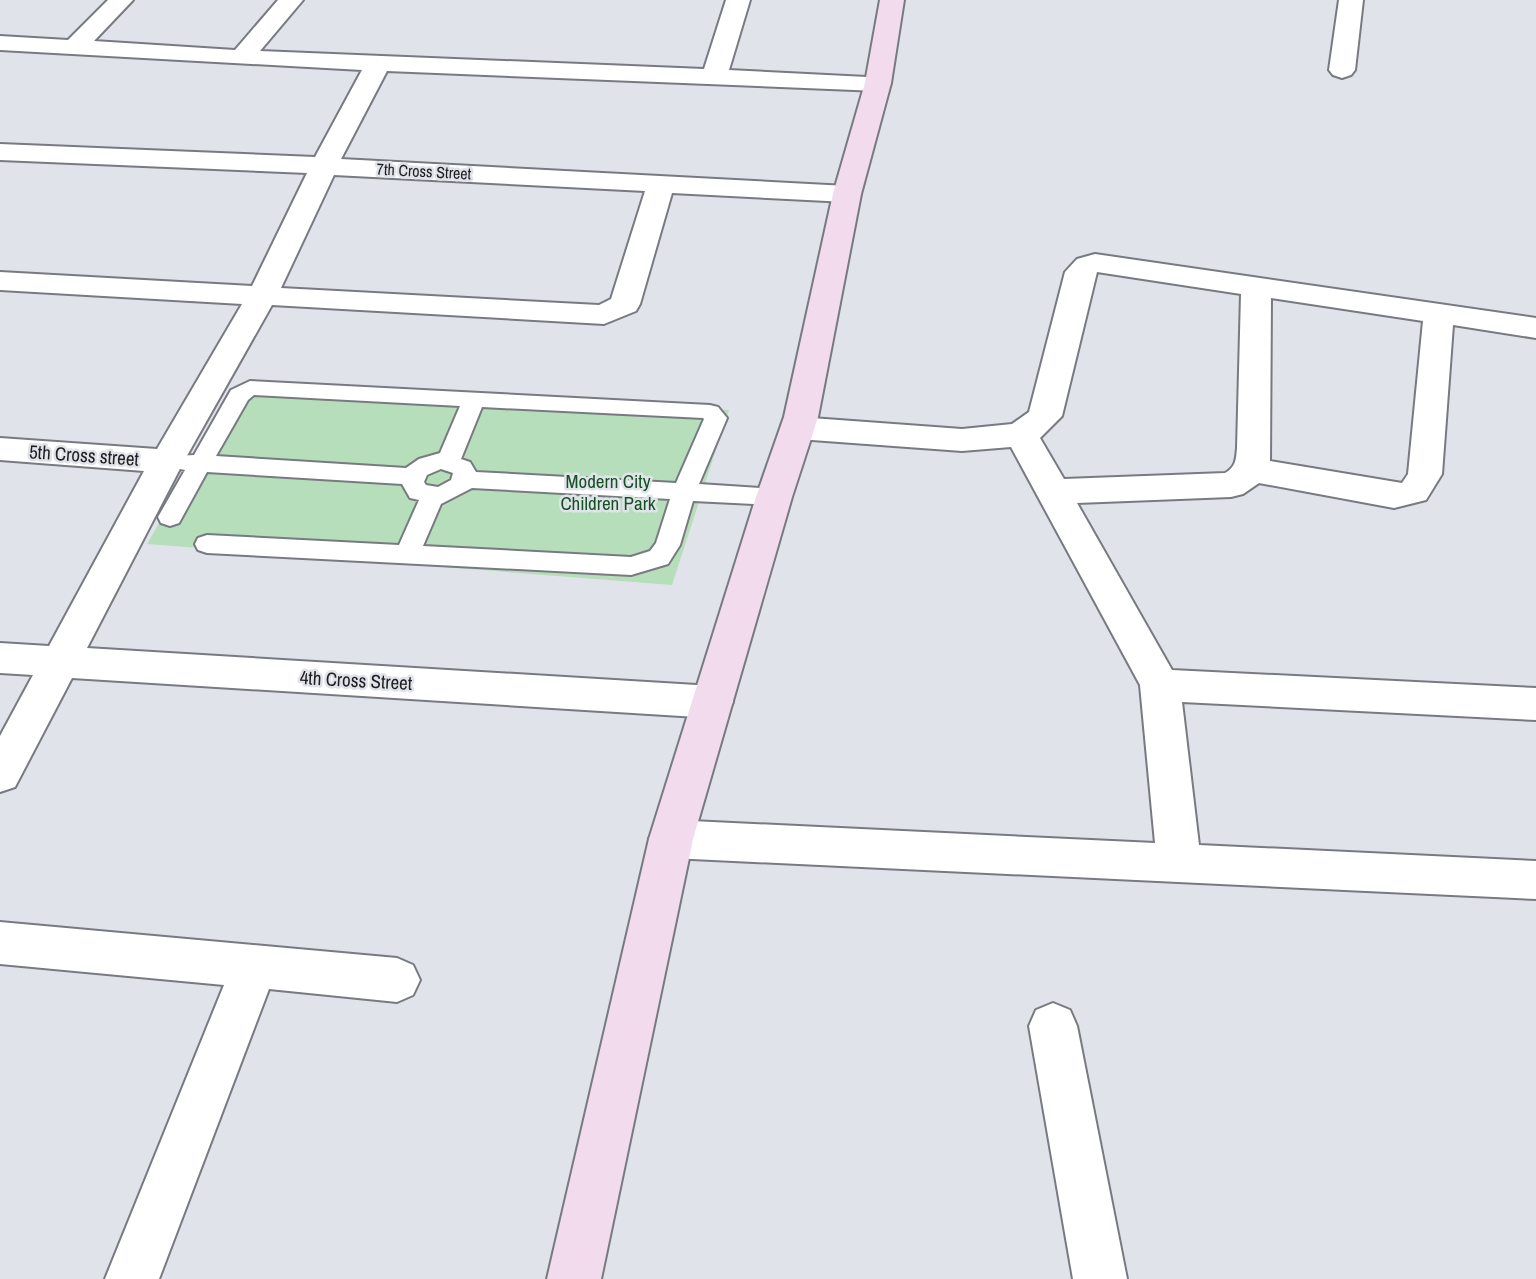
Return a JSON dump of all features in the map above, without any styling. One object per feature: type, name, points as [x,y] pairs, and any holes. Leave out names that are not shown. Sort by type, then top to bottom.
[{"type":"street","points":[[74,48],[121,0]]},
{"type":"street","points":[[241,58],[291,0]]},
{"type":"street","points":[[714,77],[738,0]]},
{"type":"street","points":[[574,1279],[671,839],[774,497],[798,428],[847,194],[878,83],[892,0]]},
{"type":"street","points":[[1342,69],[1351,0]]},
{"type":"street","points":[[0,43],[241,58],[878,83]]},
{"type":"street","points":[[0,775],[60,662],[183,462],[324,166],[378,64]]},
{"type":"street","name":"7th Cross Street","points":[[0,152],[847,194]]},
{"type":"street","points":[[0,281],[604,314],[625,304],[661,183]]},
{"type":"street","points":[[798,428],[962,440],[994,439],[1021,434],[1034,427],[1045,416],[1080,272],[1087,265],[1104,263],[1536,328]]},
{"type":"street","points":[[1052,492],[1231,485],[1245,478],[1252,470],[1256,285]]},
{"type":"street","points":[[1252,470],[1394,496],[1411,496],[1418,492],[1425,474],[1439,313]]},
{"type":"street","points":[[1021,434],[1160,685],[1180,863]]},
{"type":"street","name":"5th Cross street","points":[[0,449],[183,462]]},
{"type":"street","name":"4th Cross Street","points":[[0,658],[713,702]]},
{"type":"street","points":[[1160,685],[1536,704]]},
{"type":"street","points":[[671,839],[1536,880]]},
{"type":"street","points":[[0,943],[397,980]]},
{"type":"street","points":[[132,1279],[254,967]]},
{"type":"street","points":[[1054,1026],[1100,1279]]},
{"type":"lane","points":[[170,517],[183,462],[239,395],[250,388],[710,412],[716,418],[684,492],[668,545],[659,558],[648,564],[631,566],[206,544]]},
{"type":"lane","points":[[413,477],[414,488],[432,497],[456,490],[457,470],[474,398]]},
{"type":"lane","points":[[183,462],[413,477],[427,464],[457,470],[684,492],[774,497]]},
{"type":"lane","points":[[407,555],[432,497]]},
{"type":"green space","name":"Modern City Children Park","points":[[239,385],[729,410],[672,585],[147,544]]}]
